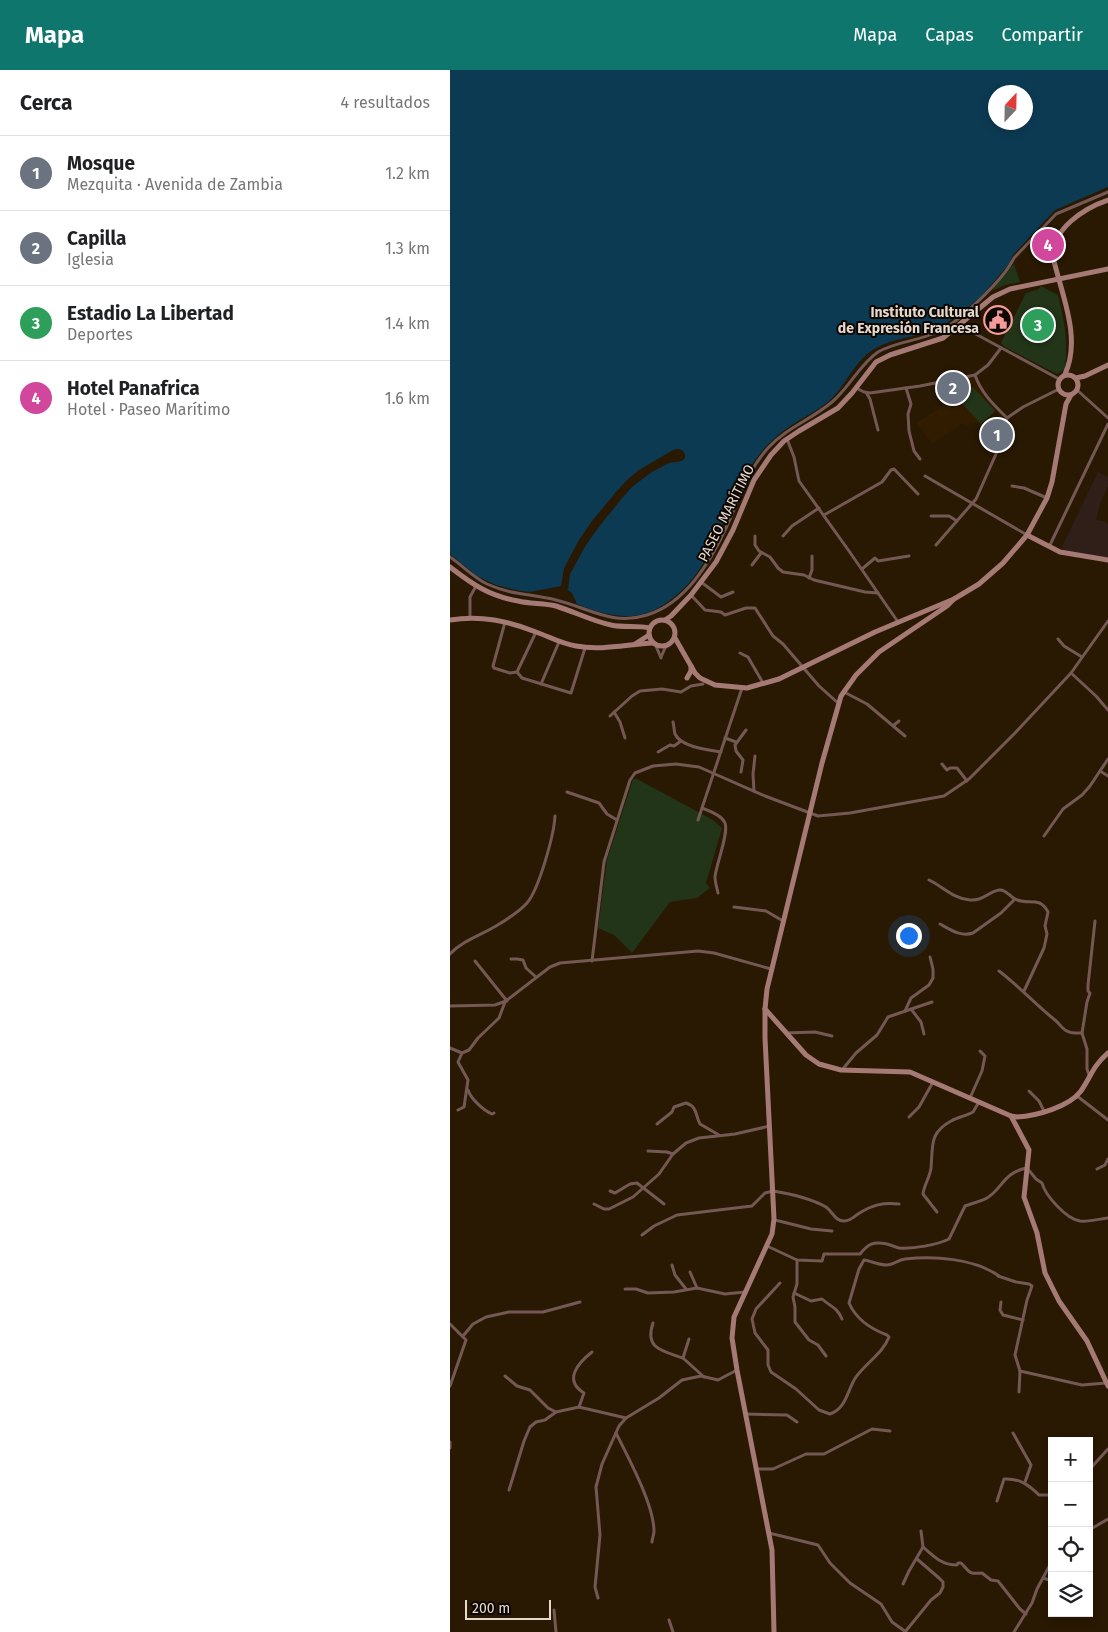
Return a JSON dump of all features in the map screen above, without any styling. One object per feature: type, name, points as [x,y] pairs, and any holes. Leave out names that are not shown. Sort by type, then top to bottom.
[{"type":"main road","points":[[1066,404],[1063,394],[1059,389],[1059,379],[1066,374],[1070,364],[1072,339],[1052,250],[1055,240],[1061,232],[1076,218],[1088,209],[1108,200]]},
{"type":"main road","name":"PASEO MARÍTIMO","points":[[665,620],[680,608],[716,562],[751,486],[771,455],[787,439],[838,408],[872,366],[882,358],[943,338],[993,297],[1002,292],[1108,268]]},
{"type":"main road","points":[[655,644],[649,635],[650,628],[657,621],[665,620],[673,625],[675,638],[691,666],[707,682],[715,685],[742,688],[764,684],[779,679],[898,622],[954,599],[990,576],[1027,535],[1047,498],[1052,482],[1066,404],[1074,393],[1076,378],[1070,364]]},
{"type":"main road","points":[[1066,374],[1076,378],[1085,376],[1108,365]]},
{"type":"main road","points":[[1063,394],[1074,393]]},
{"type":"main road","points":[[1027,535],[1060,552],[1108,560]]},
{"type":"main road","points":[[450,566],[476,586],[494,595],[516,601],[555,606],[612,625],[650,628]]},
{"type":"main road","points":[[774,1632],[772,1556],[769,1533],[738,1370],[732,1327],[734,1317],[772,1234],[774,1219],[771,1126],[765,1038],[765,1009],[771,970],[838,702],[856,675],[879,652],[947,606],[954,599]]},
{"type":"main road","name":"PASEO MARÍTIMO","points":[[673,625],[680,608]]},
{"type":"main road","points":[[450,620],[470,618],[494,619],[536,632],[559,642],[585,648],[655,644],[678,648],[684,654]]},
{"type":"main road","points":[[905,619],[911,630]]},
{"type":"main road","points":[[632,645],[649,635]]},
{"type":"main road","points":[[667,646],[675,638]]},
{"type":"main road","points":[[686,678],[691,671],[691,666]]},
{"type":"main road","points":[[765,1009],[812,1059],[828,1067],[841,1070],[904,1072],[918,1075],[1011,1116],[1022,1117],[1065,1105],[1077,1096],[1096,1064],[1108,1053]]},
{"type":"main road","points":[[1011,1116],[1029,1150],[1024,1198],[1037,1233],[1045,1273],[1059,1301],[1087,1341],[1107,1380]]},
{"type":"street","points":[[450,557],[486,584],[524,596],[556,600],[612,618],[633,619],[661,610],[681,594],[708,561],[726,527],[748,476],[761,456],[778,439],[832,402],[870,358],[881,350],[936,333],[947,327],[987,292],[1010,266],[1014,258],[1056,214],[1108,192]]},
{"type":"street","points":[[959,325],[1059,379]]},
{"type":"street","points":[[856,388],[867,393],[975,375],[984,369],[1001,348]]},
{"type":"street","points":[[975,375],[980,388],[1007,418]]},
{"type":"street","points":[[906,388],[911,404],[908,414],[908,431],[914,451],[920,459]]},
{"type":"street","points":[[936,545],[972,505],[997,454],[1007,418],[1023,407],[1059,389]]},
{"type":"street","points":[[867,393],[878,430]]},
{"type":"street","points":[[1074,393],[1082,396],[1108,418]]},
{"type":"street","points":[[1049,547],[1108,424]]},
{"type":"street","points":[[787,439],[794,457],[799,481],[898,622]]},
{"type":"street","points":[[824,515],[882,482],[891,470],[894,469],[918,494]]},
{"type":"street","points":[[925,476],[972,505],[1027,535]]},
{"type":"street","points":[[1012,486],[1024,488],[1047,498]]},
{"type":"street","points":[[783,536],[792,526],[819,508]]},
{"type":"street","points":[[931,516],[949,516],[957,521]]},
{"type":"street","points":[[755,536],[755,545],[760,553],[770,557],[783,572],[865,592],[878,593]]},
{"type":"street","points":[[752,566],[760,553]]},
{"type":"street","points":[[809,578],[812,570],[812,556]]},
{"type":"street","points":[[862,569],[875,558],[878,561],[910,556]]},
{"type":"street","points":[[701,582],[721,597],[733,592]]},
{"type":"street","points":[[470,618],[470,597],[476,586]]},
{"type":"street","points":[[691,595],[705,610],[726,615],[746,608],[755,608],[770,632],[783,644],[802,668],[838,702]]},
{"type":"street","points":[[592,960],[604,862],[630,780],[636,773],[653,766],[676,764],[699,767],[818,816],[944,796],[967,781],[983,767],[1071,674],[1108,621]]},
{"type":"street","points":[[505,622],[494,668],[510,673],[517,672]]},
{"type":"street","points":[[517,672],[536,632]]},
{"type":"street","points":[[1058,639],[1068,649],[1082,657]]},
{"type":"street","points":[[541,684],[559,642]]},
{"type":"street","points":[[655,644],[661,658],[667,646]]},
{"type":"street","points":[[517,672],[522,678],[569,694],[572,692],[585,648]]},
{"type":"street","points":[[740,652],[748,657],[764,684]]},
{"type":"street","points":[[1071,674],[1096,696],[1108,710]]},
{"type":"street","points":[[610,716],[640,691],[662,689],[681,692],[691,686],[703,684]]},
{"type":"street","points":[[698,820],[742,688]]},
{"type":"street","points":[[843,692],[868,704],[905,736]]},
{"type":"street","points":[[614,712],[620,722],[625,738]]},
{"type":"street","points":[[894,726],[899,721]]},
{"type":"street","points":[[673,722],[675,734],[681,741],[701,749],[721,752]]},
{"type":"street","points":[[741,772],[743,760],[736,751],[735,745],[746,730]]},
{"type":"street","points":[[726,738],[736,742]]},
{"type":"street","points":[[658,752],[681,741]]},
{"type":"street","points":[[754,791],[755,756]]},
{"type":"street","points":[[1044,836],[1056,816],[1082,795],[1108,759]]},
{"type":"street","points":[[942,764],[948,770],[950,768],[957,768],[967,781]]},
{"type":"street","points":[[1100,771],[1108,776]]},
{"type":"street","points":[[567,792],[599,803],[608,814],[617,820]]},
{"type":"street","points":[[702,808],[724,820],[726,826],[722,853],[715,879],[718,893]]},
{"type":"street","points":[[450,954],[465,942],[520,910],[531,898],[554,833],[555,816]]},
{"type":"street","points":[[928,880],[955,896],[970,900],[984,898],[997,890],[1002,890],[1023,902],[1036,902],[1045,906],[1048,912],[1044,948],[1024,991]]},
{"type":"street","points":[[940,924],[959,934],[968,935],[1002,913],[1015,899]]},
{"type":"street","points":[[734,907],[766,910],[783,921]]},
{"type":"street","points":[[1090,1075],[1087,1069],[1086,1049],[1082,1033],[1090,993],[1088,985],[1095,921]]},
{"type":"street","points":[[450,1006],[495,1005],[506,1001],[553,965],[592,960],[698,950],[771,970]]},
{"type":"street","points":[[904,1012],[911,998],[928,985],[933,978],[930,957]]},
{"type":"street","points":[[511,960],[523,960],[526,968],[536,977]]},
{"type":"street","points":[[475,961],[506,1001]]},
{"type":"street","points":[[999,971],[1024,991],[1048,1015],[1058,1022],[1064,1030],[1072,1033],[1082,1033]]},
{"type":"street","points":[[450,1048],[462,1053],[469,1050],[478,1038],[499,1018],[506,1001]]},
{"type":"street","points":[[841,1070],[856,1053],[877,1035],[888,1017],[932,1002]]},
{"type":"street","points":[[911,1009],[921,1022],[924,1034]]},
{"type":"street","points":[[786,1033],[815,1032],[832,1036]]},
{"type":"street","points":[[970,1098],[984,1064],[985,1056],[980,1051]]},
{"type":"street","points":[[458,1110],[464,1106],[468,1087],[468,1080],[458,1064],[462,1053]]},
{"type":"street","points":[[909,1117],[919,1107],[933,1082]]},
{"type":"street","points":[[468,1087],[471,1096],[487,1112],[494,1113]]},
{"type":"street","points":[[1029,1091],[1039,1101],[1044,1111]]},
{"type":"street","points":[[1077,1096],[1108,1120]]},
{"type":"street","points":[[937,1212],[923,1194],[931,1169],[935,1136],[937,1131],[951,1120],[973,1112],[979,1102]]},
{"type":"street","points":[[657,1124],[672,1112],[674,1107],[686,1103],[696,1110],[700,1124],[720,1135]]},
{"type":"street","points":[[594,1204],[604,1209],[615,1208],[633,1197],[659,1174],[673,1154],[686,1143],[699,1138],[771,1126]]},
{"type":"street","points":[[648,1151],[673,1154]]},
{"type":"street","points":[[1097,1169],[1105,1166],[1108,1159]]},
{"type":"street","points":[[767,1246],[797,1260],[822,1261],[824,1254],[860,1254],[866,1246],[872,1243],[888,1244],[900,1248],[934,1245],[949,1239],[964,1206],[988,1197],[1011,1174],[1020,1169],[1027,1168],[1036,1179],[1042,1182],[1044,1190],[1067,1215],[1082,1221],[1108,1218]]},
{"type":"street","points":[[610,1191],[615,1192],[634,1182],[644,1187],[664,1204]]},
{"type":"street","points":[[642,1235],[654,1226],[677,1216],[752,1206],[765,1193],[773,1191],[811,1200],[825,1207],[837,1219],[843,1221],[850,1220],[868,1208],[883,1202],[899,1204]]},
{"type":"street","points":[[774,1219],[811,1229],[832,1231]]},
{"type":"street","points":[[856,1254],[862,1262]]},
{"type":"street","points":[[862,1262],[866,1260],[888,1265],[905,1259],[943,1258],[982,1267],[999,1276]]},
{"type":"street","points":[[797,1260],[793,1302],[796,1325],[826,1356]]},
{"type":"street","points":[[780,1283],[756,1309],[752,1319],[755,1333],[768,1350],[768,1365],[771,1372],[796,1389],[819,1410],[830,1414],[840,1408],[858,1375],[875,1357],[889,1337],[867,1326],[850,1306],[849,1300],[862,1262]]},
{"type":"street","points":[[672,1264],[675,1275],[687,1290]]},
{"type":"street","points":[[690,1272],[697,1288]]},
{"type":"street","points":[[993,1274],[1032,1286],[1015,1354],[1020,1370],[1020,1392]]},
{"type":"street","points":[[625,1289],[636,1289],[648,1293],[697,1288],[725,1294],[745,1292]]},
{"type":"street","points":[[794,1293],[811,1301],[822,1299],[837,1309],[842,1319]]},
{"type":"street","points":[[463,1336],[473,1324],[486,1317],[509,1312],[543,1312],[580,1302]]},
{"type":"street","points":[[1000,1302],[1000,1310],[1003,1315],[1023,1320]]},
{"type":"street","points":[[653,1323],[650,1334],[652,1343],[664,1352],[683,1358],[705,1377]]},
{"type":"street","points":[[450,1324],[466,1340],[450,1386]]},
{"type":"street","points":[[683,1358],[689,1339]]},
{"type":"street","points":[[579,1407],[584,1393],[579,1390],[573,1377],[582,1362],[592,1352]]},
{"type":"street","points":[[598,1598],[595,1587],[600,1540],[596,1487],[602,1464],[616,1433],[626,1418],[659,1398],[682,1380],[695,1376],[718,1380],[738,1370]]},
{"type":"street","points":[[1020,1370],[1082,1385],[1107,1380]]},
{"type":"street","points":[[505,1376],[517,1386],[530,1390],[548,1408],[556,1412]]},
{"type":"street","points":[[509,1490],[530,1427],[536,1422],[545,1420],[556,1412],[579,1407],[626,1418]]},
{"type":"street","points":[[746,1414],[787,1415],[798,1422]]},
{"type":"street","points":[[756,1469],[773,1468],[806,1454],[824,1454],[860,1434],[872,1430],[890,1431]]},
{"type":"street","points":[[616,1433],[632,1463],[647,1500],[654,1530],[652,1542]]},
{"type":"street","points":[[1013,1433],[1031,1465],[1025,1482]]},
{"type":"street","points":[[450,1442],[450,1448]]},
{"type":"street","points":[[1093,1466],[1108,1449]]},
{"type":"street","points":[[997,1501],[1004,1479],[1025,1482],[1040,1495],[1048,1495]]},
{"type":"street","points":[[1093,1528],[1108,1519]]},
{"type":"street","points":[[921,1531],[924,1547],[944,1564],[957,1565],[961,1563],[970,1574],[982,1573],[991,1580],[998,1581],[1026,1614]]},
{"type":"street","points":[[769,1533],[818,1545],[830,1563],[850,1583],[881,1604],[892,1622],[906,1632],[943,1587],[940,1578],[917,1559]]},
{"type":"street","points":[[903,1584],[924,1547]]},
{"type":"street","points":[[1014,1632],[1032,1603],[1036,1589],[1048,1570]]},
{"type":"street","points":[[1044,1578],[1048,1580]]},
{"type":"street","points":[[554,1610],[556,1632]]},
{"type":"street","points":[[669,1620],[673,1632]]},
{"type":"shaded area","points":[[974,377],[978,388],[996,410],[981,424],[973,422],[968,426],[962,423],[933,444],[916,423],[947,403],[949,397],[944,385]]},
{"type":"shaded area","points":[[1098,472],[1108,477],[1108,486],[1101,501],[1096,520],[1104,521],[1108,524],[1108,558],[1061,549]]},
{"type":"green space","points":[[1014,264],[1020,282],[1005,285],[994,290],[993,289]]},
{"type":"green space","points":[[1041,286],[1058,295],[1064,323],[1066,340],[1065,369],[1057,374],[1005,347],[1001,343],[1026,293],[1039,289]]},
{"type":"green space","points":[[973,387],[995,411],[981,424],[959,400]]},
{"type":"green space","points":[[633,779],[637,779],[713,820],[722,828],[706,883],[710,888],[697,898],[670,902],[632,953],[614,935],[598,928],[607,860]]},
{"type":"water","points":[[450,70],[1108,70],[1108,187],[1055,210],[1012,256],[1010,263],[974,302],[937,329],[890,342],[876,348],[862,359],[829,401],[772,440],[748,470],[708,555],[696,574],[680,592],[650,612],[639,615],[618,616],[577,604],[572,593],[561,586],[530,592],[496,585],[477,576],[450,554]]},
{"type":"pier","points":[[678,449],[682,450],[685,458],[682,461],[669,463],[652,472],[633,486],[586,545],[570,574],[568,590],[561,586],[564,568],[579,540],[616,492],[639,470]]},
{"type":"place","name":"Hotel Panafrica","points":[[1048,245]]},
{"type":"place","name":"Instituto Cultural de Expresión Francesa","points":[[998,320]]},
{"type":"place","name":"Estadio La Libertad","points":[[1038,325]]},
{"type":"place","name":"Capilla","points":[[953,388]]},
{"type":"place","name":"Mosque","points":[[997,435]]}]
